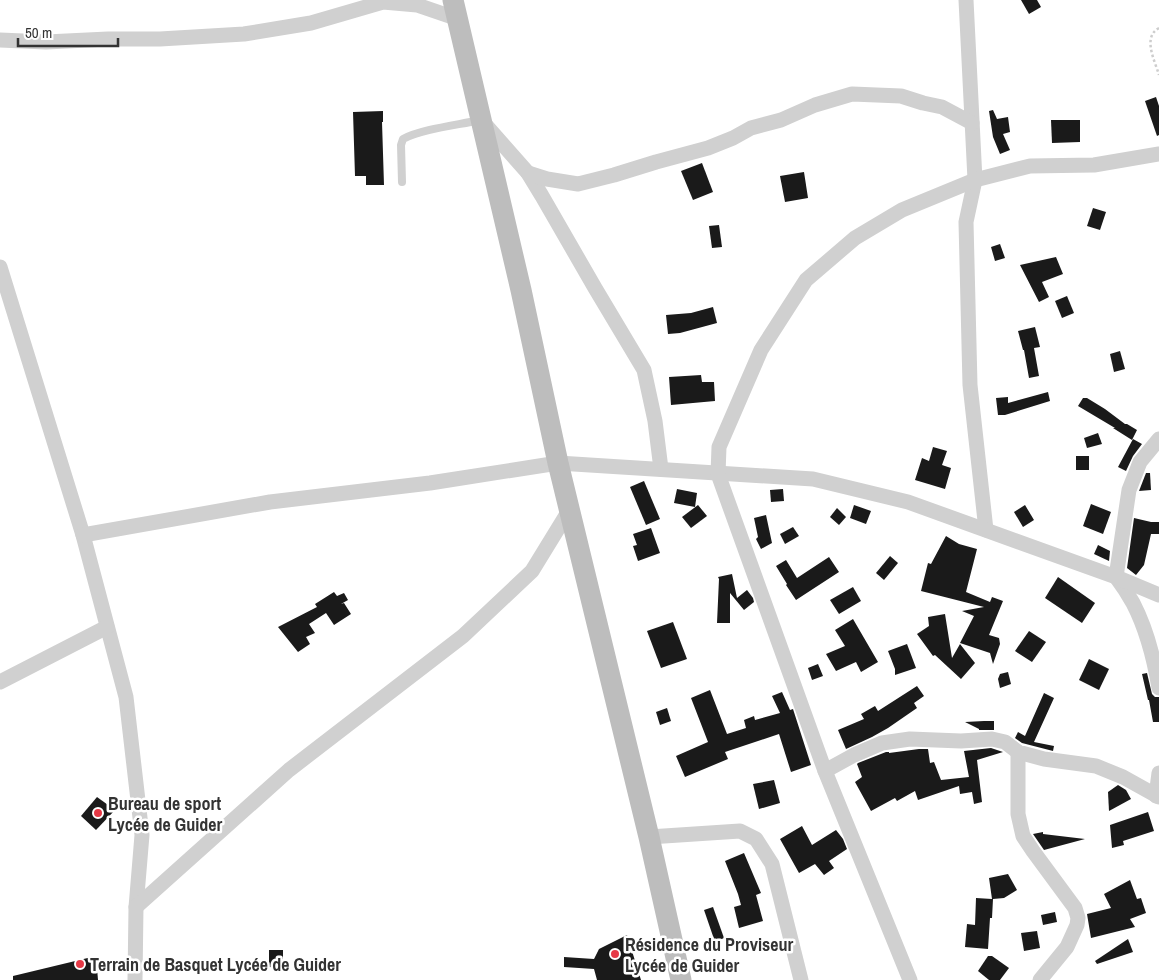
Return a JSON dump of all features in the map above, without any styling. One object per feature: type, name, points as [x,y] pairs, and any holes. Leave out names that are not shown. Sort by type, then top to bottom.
[{"type":"main road","points":[[456,10],[521,290],[558,463],[649,837],[681,980]]},
{"type":"street","points":[[966,0],[975,180],[966,222],[970,385],[986,530]]},
{"type":"street","points":[[0,40],[46,42],[160,39],[244,34],[311,23],[382,1],[456,10]]},
{"type":"street","points":[[528,173],[547,179],[578,184],[708,148],[751,128],[781,120],[815,105],[852,94],[901,96],[942,107],[972,123]]},
{"type":"street","points":[[481,120],[528,173],[644,370],[661,469]]},
{"type":"street","points":[[910,980],[825,771],[718,474],[719,447],[761,350],[806,280],[855,238],[902,210],[975,180],[1030,166],[1094,165],[1159,154]]},
{"type":"street","points":[[0,267],[83,535],[126,697],[142,835],[136,907],[136,980]]},
{"type":"street","points":[[1159,439],[1140,462],[1129,490],[1116,576],[1133,602],[1148,636],[1159,688]]},
{"type":"street","points":[[83,535],[270,502],[430,483],[558,463],[813,479],[908,502],[1116,576],[1159,595]]},
{"type":"street","points":[[136,907],[290,770],[463,636],[532,571],[570,509]]},
{"type":"street","points":[[0,682],[107,628]]},
{"type":"street","points":[[825,771],[854,755],[882,743],[910,739],[992,739],[1005,742],[1018,752],[1044,760],[1096,766],[1123,777],[1158,796],[1159,773]]},
{"type":"street","points":[[1018,752],[1018,814],[1023,836],[1074,908],[1078,918],[1066,947],[1040,980]]},
{"type":"street","points":[[649,837],[740,831],[756,839],[772,864],[801,980]]},
{"type":"lane","points":[[402,182],[402,139],[431,130],[481,120]]},
{"type":"path","points":[[1159,28],[1150,37],[1150,45],[1159,75]]},
{"type":"building","points":[[1021,0],[1037,0],[1041,7],[1029,14]]},
{"type":"building","points":[[1156,97],[1159,106],[1159,135],[1157,136],[1145,101]]},
{"type":"building","points":[[993,110],[997,119],[1008,117],[1010,132],[1003,134],[1010,150],[1000,154],[993,137],[989,111]]},
{"type":"building","points":[[383,111],[384,185],[366,185],[366,176],[355,176],[353,112]]},
{"type":"building","points":[[1051,120],[1080,120],[1080,142],[1052,143]]},
{"type":"building","points":[[702,163],[713,192],[693,200],[681,171]]},
{"type":"building","points":[[804,172],[808,198],[785,202],[780,176]]},
{"type":"building","points":[[1093,208],[1106,212],[1100,230],[1087,226]]},
{"type":"building","points":[[719,225],[722,247],[712,248],[709,226]]},
{"type":"building","points":[[1000,244],[1005,258],[995,261],[991,247]]},
{"type":"building","points":[[1056,257],[1063,274],[1042,282],[1049,297],[1039,302],[1020,265]]},
{"type":"building","points":[[1067,296],[1074,313],[1062,318],[1055,301]]},
{"type":"building","points":[[713,307],[717,323],[680,333],[668,334],[666,315],[691,313]]},
{"type":"building","points":[[1035,327],[1040,347],[1034,348],[1039,376],[1029,378],[1024,350],[1018,331]]},
{"type":"building","points":[[1120,351],[1125,369],[1114,372],[1110,354]]},
{"type":"building","points":[[701,375],[702,382],[714,382],[715,401],[671,405],[669,377]]},
{"type":"building","points":[[1048,392],[1050,401],[1005,415],[998,415],[996,398],[1008,397],[1008,403]]},
{"type":"building","points":[[1083,398],[1087,398],[1137,430],[1132,440],[1078,406]]},
{"type":"building","points":[[1098,433],[1102,444],[1087,448],[1084,438]]},
{"type":"building","points":[[1133,439],[1142,444],[1133,456],[1126,471],[1118,467]]},
{"type":"building","points":[[933,447],[947,451],[942,465],[951,468],[945,489],[915,480],[922,458],[929,461]]},
{"type":"building","points":[[1076,456],[1089,456],[1089,470],[1076,470]]},
{"type":"building","points":[[1146,473],[1150,473],[1151,490],[1139,491]]},
{"type":"building","points":[[644,481],[660,519],[646,525],[630,487]]},
{"type":"building","points":[[677,489],[697,493],[695,507],[674,503]]},
{"type":"building","points":[[783,489],[784,501],[771,502],[770,490]]},
{"type":"building","points":[[1091,504],[1111,512],[1103,534],[1083,526]]},
{"type":"building","points":[[698,505],[707,516],[691,528],[682,517]]},
{"type":"building","points":[[854,505],[871,511],[866,524],[850,518]]},
{"type":"building","points":[[1025,505],[1034,520],[1023,527],[1014,512]]},
{"type":"building","points":[[837,508],[846,517],[839,525],[830,517]]},
{"type":"building","points":[[766,515],[772,543],[761,549],[756,539],[758,537],[754,518]]},
{"type":"building","points":[[1134,518],[1159,522],[1159,534],[1151,534],[1144,565],[1136,575],[1127,568]]},
{"type":"building","points":[[793,527],[799,536],[785,544],[780,534]]},
{"type":"building","points":[[651,528],[660,553],[638,561],[633,546],[637,545],[633,534]]},
{"type":"building","points":[[946,536],[959,544],[977,549],[966,592],[990,602],[992,597],[1003,601],[989,635],[999,638],[1000,644],[993,664],[990,653],[960,643],[974,616],[962,611],[984,607],[921,591],[928,563],[931,564]]},
{"type":"building","points":[[1098,545],[1110,551],[1109,561],[1094,554]]},
{"type":"building","points":[[890,556],[898,563],[884,580],[876,573]]},
{"type":"building","points":[[829,557],[839,572],[796,600],[776,566],[786,560],[797,578]]},
{"type":"building","points":[[732,574],[737,598],[747,590],[754,602],[744,610],[730,593],[730,623],[717,623],[718,577]]},
{"type":"building","points":[[1058,577],[1095,603],[1082,623],[1045,598]]},
{"type":"building","points":[[853,587],[861,601],[839,614],[830,600]]},
{"type":"building","points":[[334,592],[337,596],[344,593],[348,600],[341,604],[344,603],[351,614],[334,625],[326,613],[309,624],[315,633],[306,637],[310,644],[298,652],[278,627],[317,607],[315,604]]},
{"type":"building","points":[[945,614],[952,658],[960,644],[975,663],[961,679],[935,655],[933,656],[917,634],[929,626],[928,617]]},
{"type":"building","points":[[853,619],[878,662],[861,672],[856,662],[836,671],[826,654],[845,646],[835,630]]},
{"type":"building","points":[[673,622],[687,659],[661,668],[647,631]]},
{"type":"building","points":[[1029,631],[1046,642],[1032,662],[1015,651]]},
{"type":"building","points":[[907,644],[916,668],[895,675],[895,669],[888,651]]},
{"type":"building","points":[[1089,659],[1109,669],[1099,690],[1079,680]]},
{"type":"building","points":[[818,664],[823,676],[812,680],[808,668]]},
{"type":"building","points":[[1008,672],[1011,684],[1000,688],[998,679],[1000,674]]},
{"type":"building","points":[[1147,673],[1152,694],[1155,697],[1159,697],[1159,722],[1153,722],[1142,674]]},
{"type":"building","points":[[917,686],[924,696],[914,703],[917,708],[888,728],[846,749],[838,730],[864,719],[861,714],[875,706],[878,711]]},
{"type":"building","points":[[710,690],[727,734],[746,728],[744,720],[754,716],[755,720],[780,713],[772,696],[782,692],[790,710],[793,709],[811,765],[791,772],[779,734],[725,752],[728,759],[685,777],[676,756],[708,742],[691,698]]},
{"type":"building","points":[[1044,693],[1054,698],[1034,742],[1054,746],[1053,751],[1022,743],[1015,738],[1018,732],[1025,736]]},
{"type":"building","points":[[667,708],[671,721],[660,725],[656,712]]},
{"type":"building","points":[[994,721],[994,730],[979,730],[965,722]]},
{"type":"building","points":[[991,748],[1003,752],[977,760],[982,802],[974,804],[972,792],[960,794],[959,786],[918,800],[915,791],[897,801],[895,798],[871,811],[855,782],[862,777],[858,763],[886,752],[919,749],[928,749],[930,763],[934,762],[941,780],[969,777],[964,751]]},
{"type":"building","points":[[774,780],[780,803],[759,809],[753,784]]},
{"type":"building","points":[[1118,785],[1126,790],[1131,799],[1109,811],[1108,792]]},
{"type":"building","name":"Bureau de sport Lycée de Guider","points":[[97,797],[115,810],[96,830],[81,816]]},
{"type":"building","points":[[1148,812],[1154,831],[1123,841],[1124,845],[1112,848],[1110,825]]},
{"type":"building","points":[[802,826],[812,845],[836,830],[843,839],[847,849],[829,861],[834,868],[824,875],[815,864],[799,873],[780,839]]},
{"type":"building","points":[[1043,832],[1043,834],[1085,839],[1044,850],[1033,834]]},
{"type":"building","points":[[744,853],[761,893],[756,895],[763,921],[739,928],[734,907],[741,905],[725,861]]},
{"type":"building","points":[[1008,874],[1017,890],[1004,898],[993,899],[988,949],[965,947],[967,924],[975,925],[976,898],[992,899],[989,878]]},
{"type":"building","points":[[1130,880],[1137,899],[1141,898],[1146,913],[1130,919],[1135,927],[1091,938],[1087,914],[1111,908],[1104,894]]},
{"type":"building","points":[[713,907],[724,938],[715,942],[704,910]]},
{"type":"building","points":[[1055,912],[1057,922],[1043,925],[1041,915]]},
{"type":"building","points":[[1037,931],[1040,948],[1024,951],[1021,933]]},
{"type":"building","name":"Résidence du Proviseur Lycée de Guider","points":[[627,935],[641,980],[597,980],[594,969],[564,967],[564,957],[594,959],[599,949]]},
{"type":"building","points":[[1128,939],[1133,952],[1097,964],[1095,961]]},
{"type":"building","points":[[269,950],[283,950],[283,968],[269,967]]},
{"type":"building","name":"Terrain de Basquet Lycée de Guider","points":[[96,956],[98,980],[13,980],[13,976]]},
{"type":"building","points":[[988,956],[992,956],[1009,968],[1000,980],[989,980],[978,971]]},
{"type":"place","name":"Bureau de sport Lycée de Guider","points":[[98,813]]},
{"type":"place","name":"Résidence du Proviseur Lycée de Guider","points":[[615,954]]},
{"type":"place","name":"Terrain de Basquet Lycée de Guider","points":[[80,964]]}]
